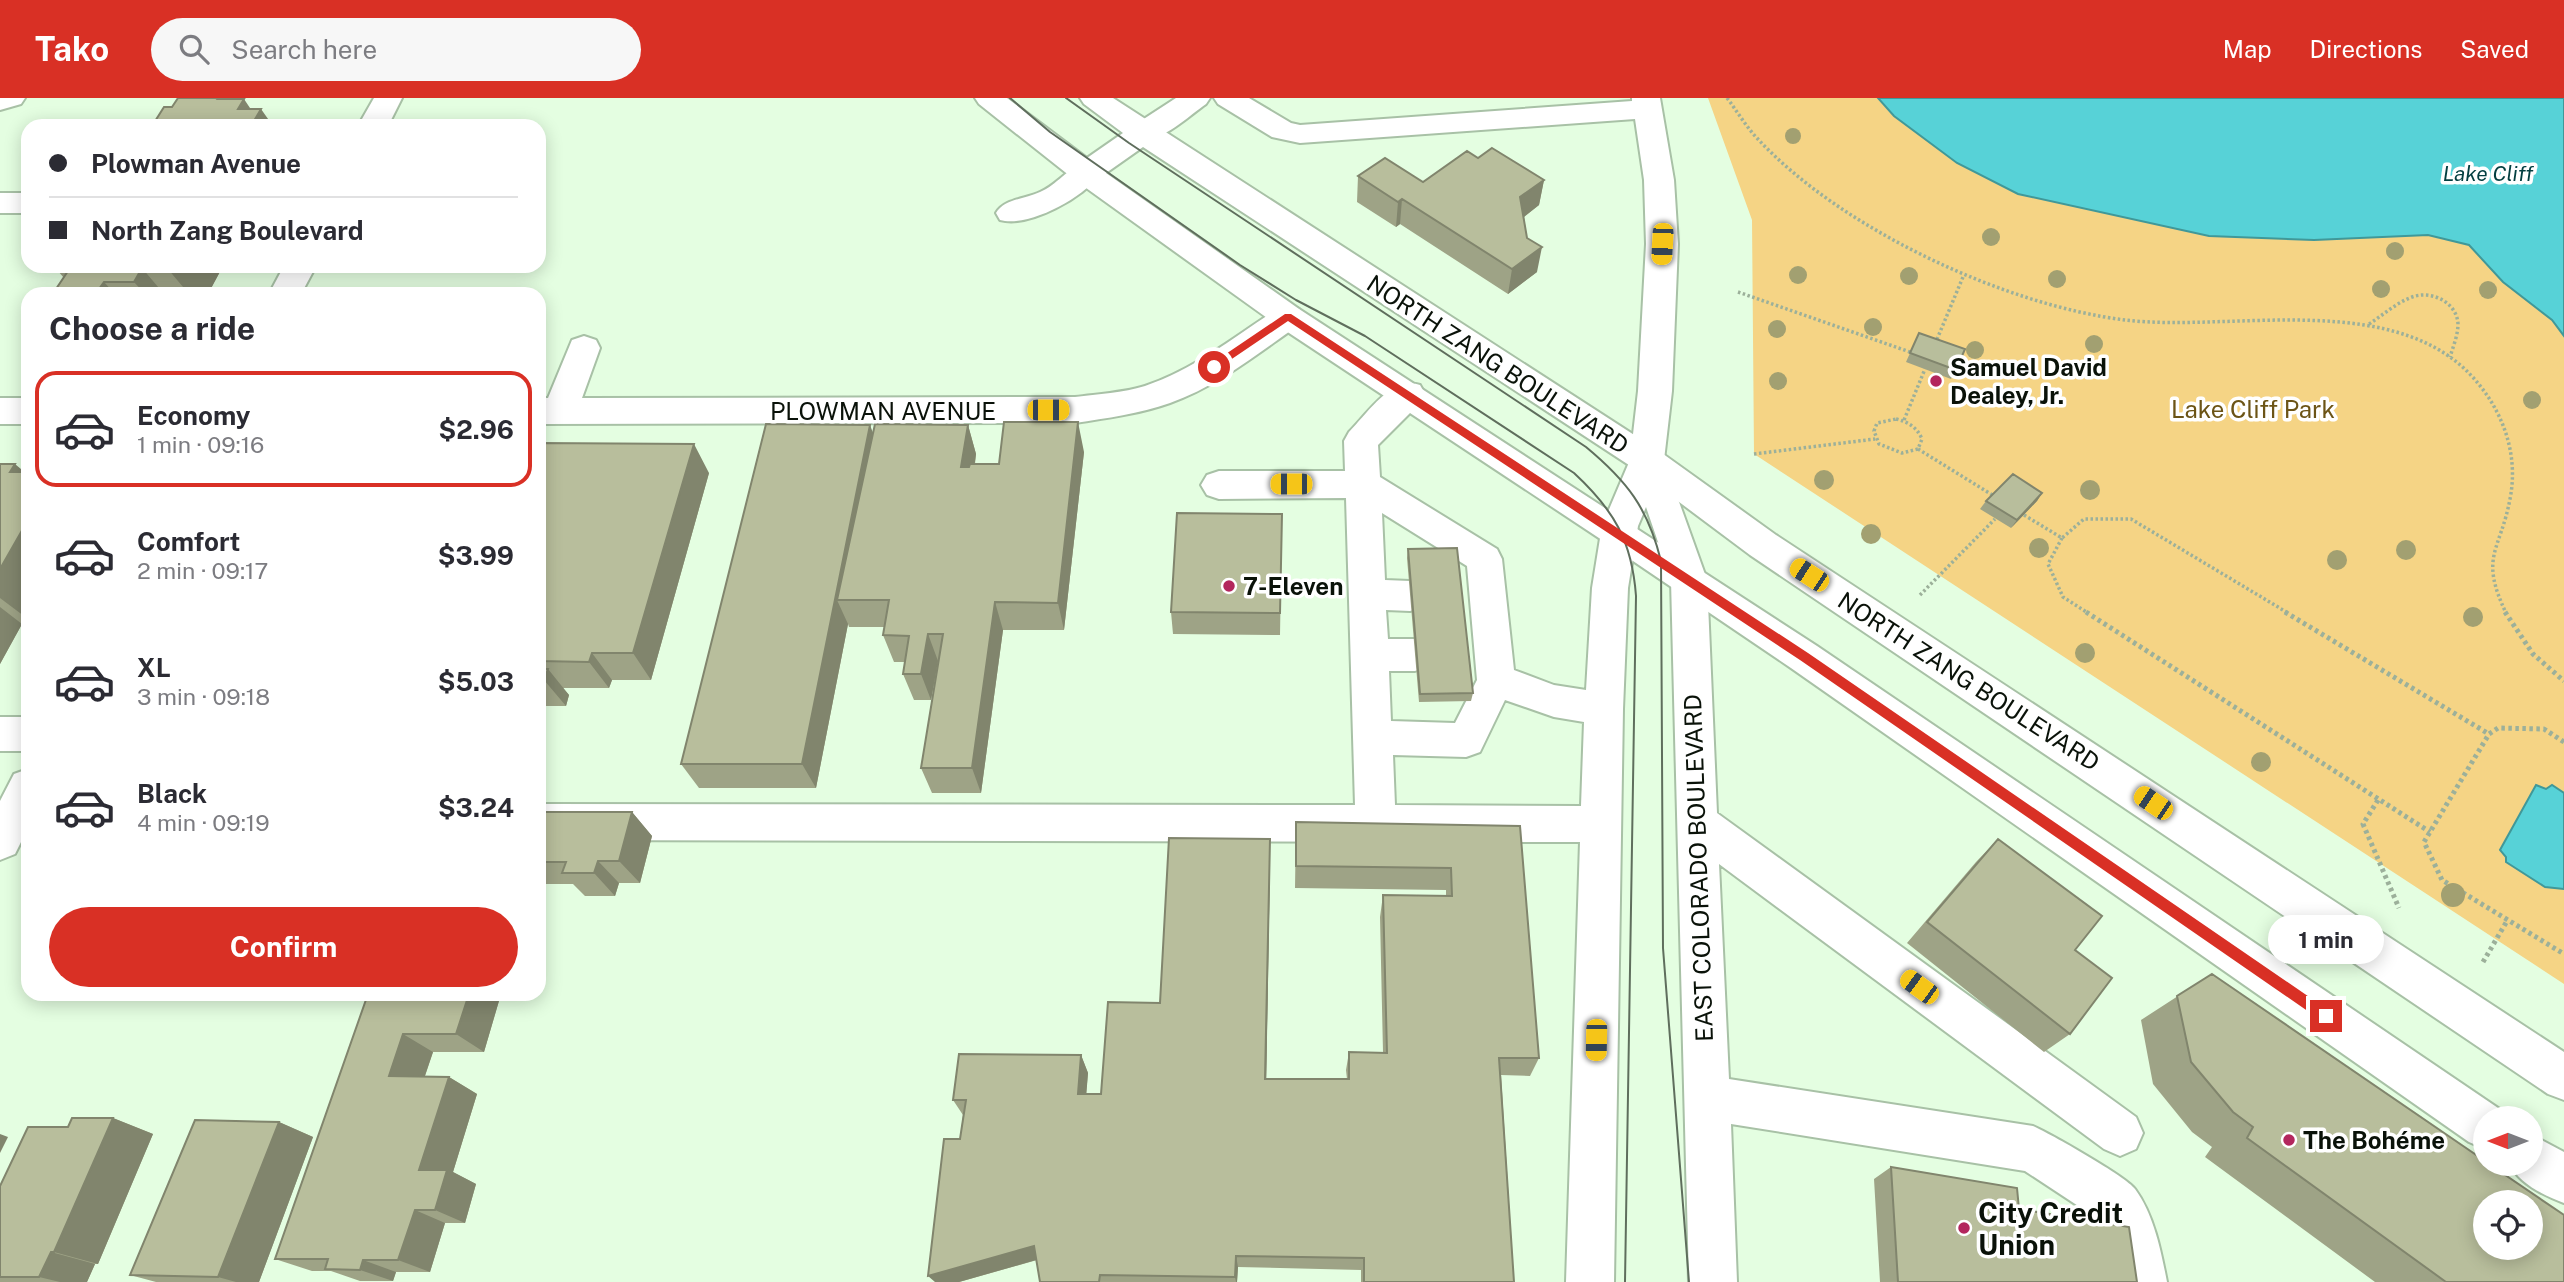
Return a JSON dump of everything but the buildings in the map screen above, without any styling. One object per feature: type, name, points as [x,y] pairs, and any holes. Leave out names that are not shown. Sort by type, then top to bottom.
[{"type":"main road","points":[[0,101],[11,98]]},
{"type":"main road","points":[[377,119],[388,98]]},
{"type":"main road","points":[[989,98],[1086,173],[1288,317],[1618,532],[2473,1118]]},
{"type":"main road","name":"NORTH ZANG BOULEVARD","points":[[1094,98],[1143,133],[1647,460],[1763,545],[2564,1078]]},
{"type":"main road","points":[[1011,213],[1052,199],[1196,98]]},
{"type":"main road","points":[[1228,98],[1282,130],[1300,134],[1647,103]]},
{"type":"main road","name":"EAST COLORADO BOULEVARD","points":[[1590,1282],[1604,709],[1610,588],[1618,532],[1647,460],[1654,400],[1662,244],[1659,180],[1647,103]]},
{"type":"main road","points":[[0,203],[21,203]]},
{"type":"main road","name":"PLOWMAN AVENUE","points":[[550,411],[1075,410],[1139,400],[1179,386],[1214,367],[1288,317]]},
{"type":"main road","points":[[550,411],[584,348]]},
{"type":"main road","points":[[1376,824],[1361,441],[1408,394]]},
{"type":"main road","points":[[0,411],[21,411]]},
{"type":"main road","name":"EAST COLORADO BOULEVARD","points":[[1647,460],[1689,580],[1713,1282]]},
{"type":"main road","points":[[1219,485],[1363,484],[1484,559],[1473,594],[1485,665],[1466,740],[1372,738]]},
{"type":"main road","points":[[1367,594],[1410,596]]},
{"type":"main road","points":[[1369,655],[1415,655]]},
{"type":"main road","points":[[1485,665],[1554,701],[1604,709]]},
{"type":"main road","points":[[0,734],[21,734]]},
{"type":"main road","points":[[1696,821],[1763,873],[2120,1133]]},
{"type":"main road","points":[[546,822],[1602,824]]},
{"type":"main road","points":[[1706,1098],[2033,1149],[2118,1204],[2136,1244],[2143,1282]]},
{"type":"main road","points":[[2543,1166],[2564,1180]]},
{"type":"path","points":[[1727,98],[1754,135],[1816,189],[1884,235],[1963,276],[2082,313],[2124,320],[2171,323],[2339,319],[2369,324],[2409,337],[2450,357],[2474,378],[2497,412],[2511,446],[2514,476],[2510,501],[2493,548],[2492,573],[2502,605],[2533,654],[2564,681]]},
{"type":"path","points":[[1933,349],[1963,276]]},
{"type":"path","points":[[1738,292],[1910,352]]},
{"type":"path","points":[[2369,324],[2411,297],[2421,294],[2439,298],[2453,308],[2458,324],[2450,357]]},
{"type":"path","points":[[1903,420],[1925,369]]},
{"type":"path","points":[[1918,449],[1922,439],[1920,434],[1903,420],[1882,420],[1874,428],[1875,439],[1885,448],[1899,454],[1918,449],[1994,496]]},
{"type":"path","points":[[1754,454],[1875,439]]},
{"type":"path","points":[[2024,515],[2062,538]]},
{"type":"path","points":[[1920,595],[1995,519]]},
{"type":"path","points":[[2430,832],[2063,597],[2048,564],[2062,538],[2084,519],[2130,519],[2489,734]]},
{"type":"path","points":[[2564,742],[2544,729],[2498,728],[2489,734],[2424,842],[2442,880],[2564,954]]},
{"type":"path","points":[[2378,800],[2363,824],[2399,908]]},
{"type":"path","points":[[2483,962],[2507,921]]},
{"type":"green space","name":"Lake Cliff Park","points":[[1708,98],[2564,98],[2564,984],[1754,454],[1752,220]]},
{"type":"water","name":"Lake Cliff","points":[[1878,98],[2564,98],[2564,336],[2552,320],[2503,282],[2469,245],[2428,235],[2314,240],[2209,236],[2018,194],[1957,163],[1894,116]]},
{"type":"water","points":[[2536,785],[2546,789],[2552,785],[2564,793],[2564,889],[2545,887],[2506,862],[2506,857],[2500,850]]},
{"type":"tram line","points":[[1010,98],[1050,132],[1240,265],[1296,300],[1365,336],[1574,473],[1600,500],[1618,528],[1630,559],[1636,596],[1625,1282]]},
{"type":"tram line","points":[[1066,98],[1129,143],[1586,447],[1624,484],[1650,526],[1661,561],[1663,948],[1689,1282]]},
{"type":"place","name":"Samuel David Dealey, Jr.","points":[[1936,381]]},
{"type":"place","name":"7-Eleven","points":[[1229,586]]},
{"type":"place","name":"The Bohéme","points":[[2289,1140]]},
{"type":"place","name":"City Credit Union","points":[[1964,1228]]},
{"type":"route","points":[[1214,367],[1288,317],[1804,657],[2326,1016]]}]
